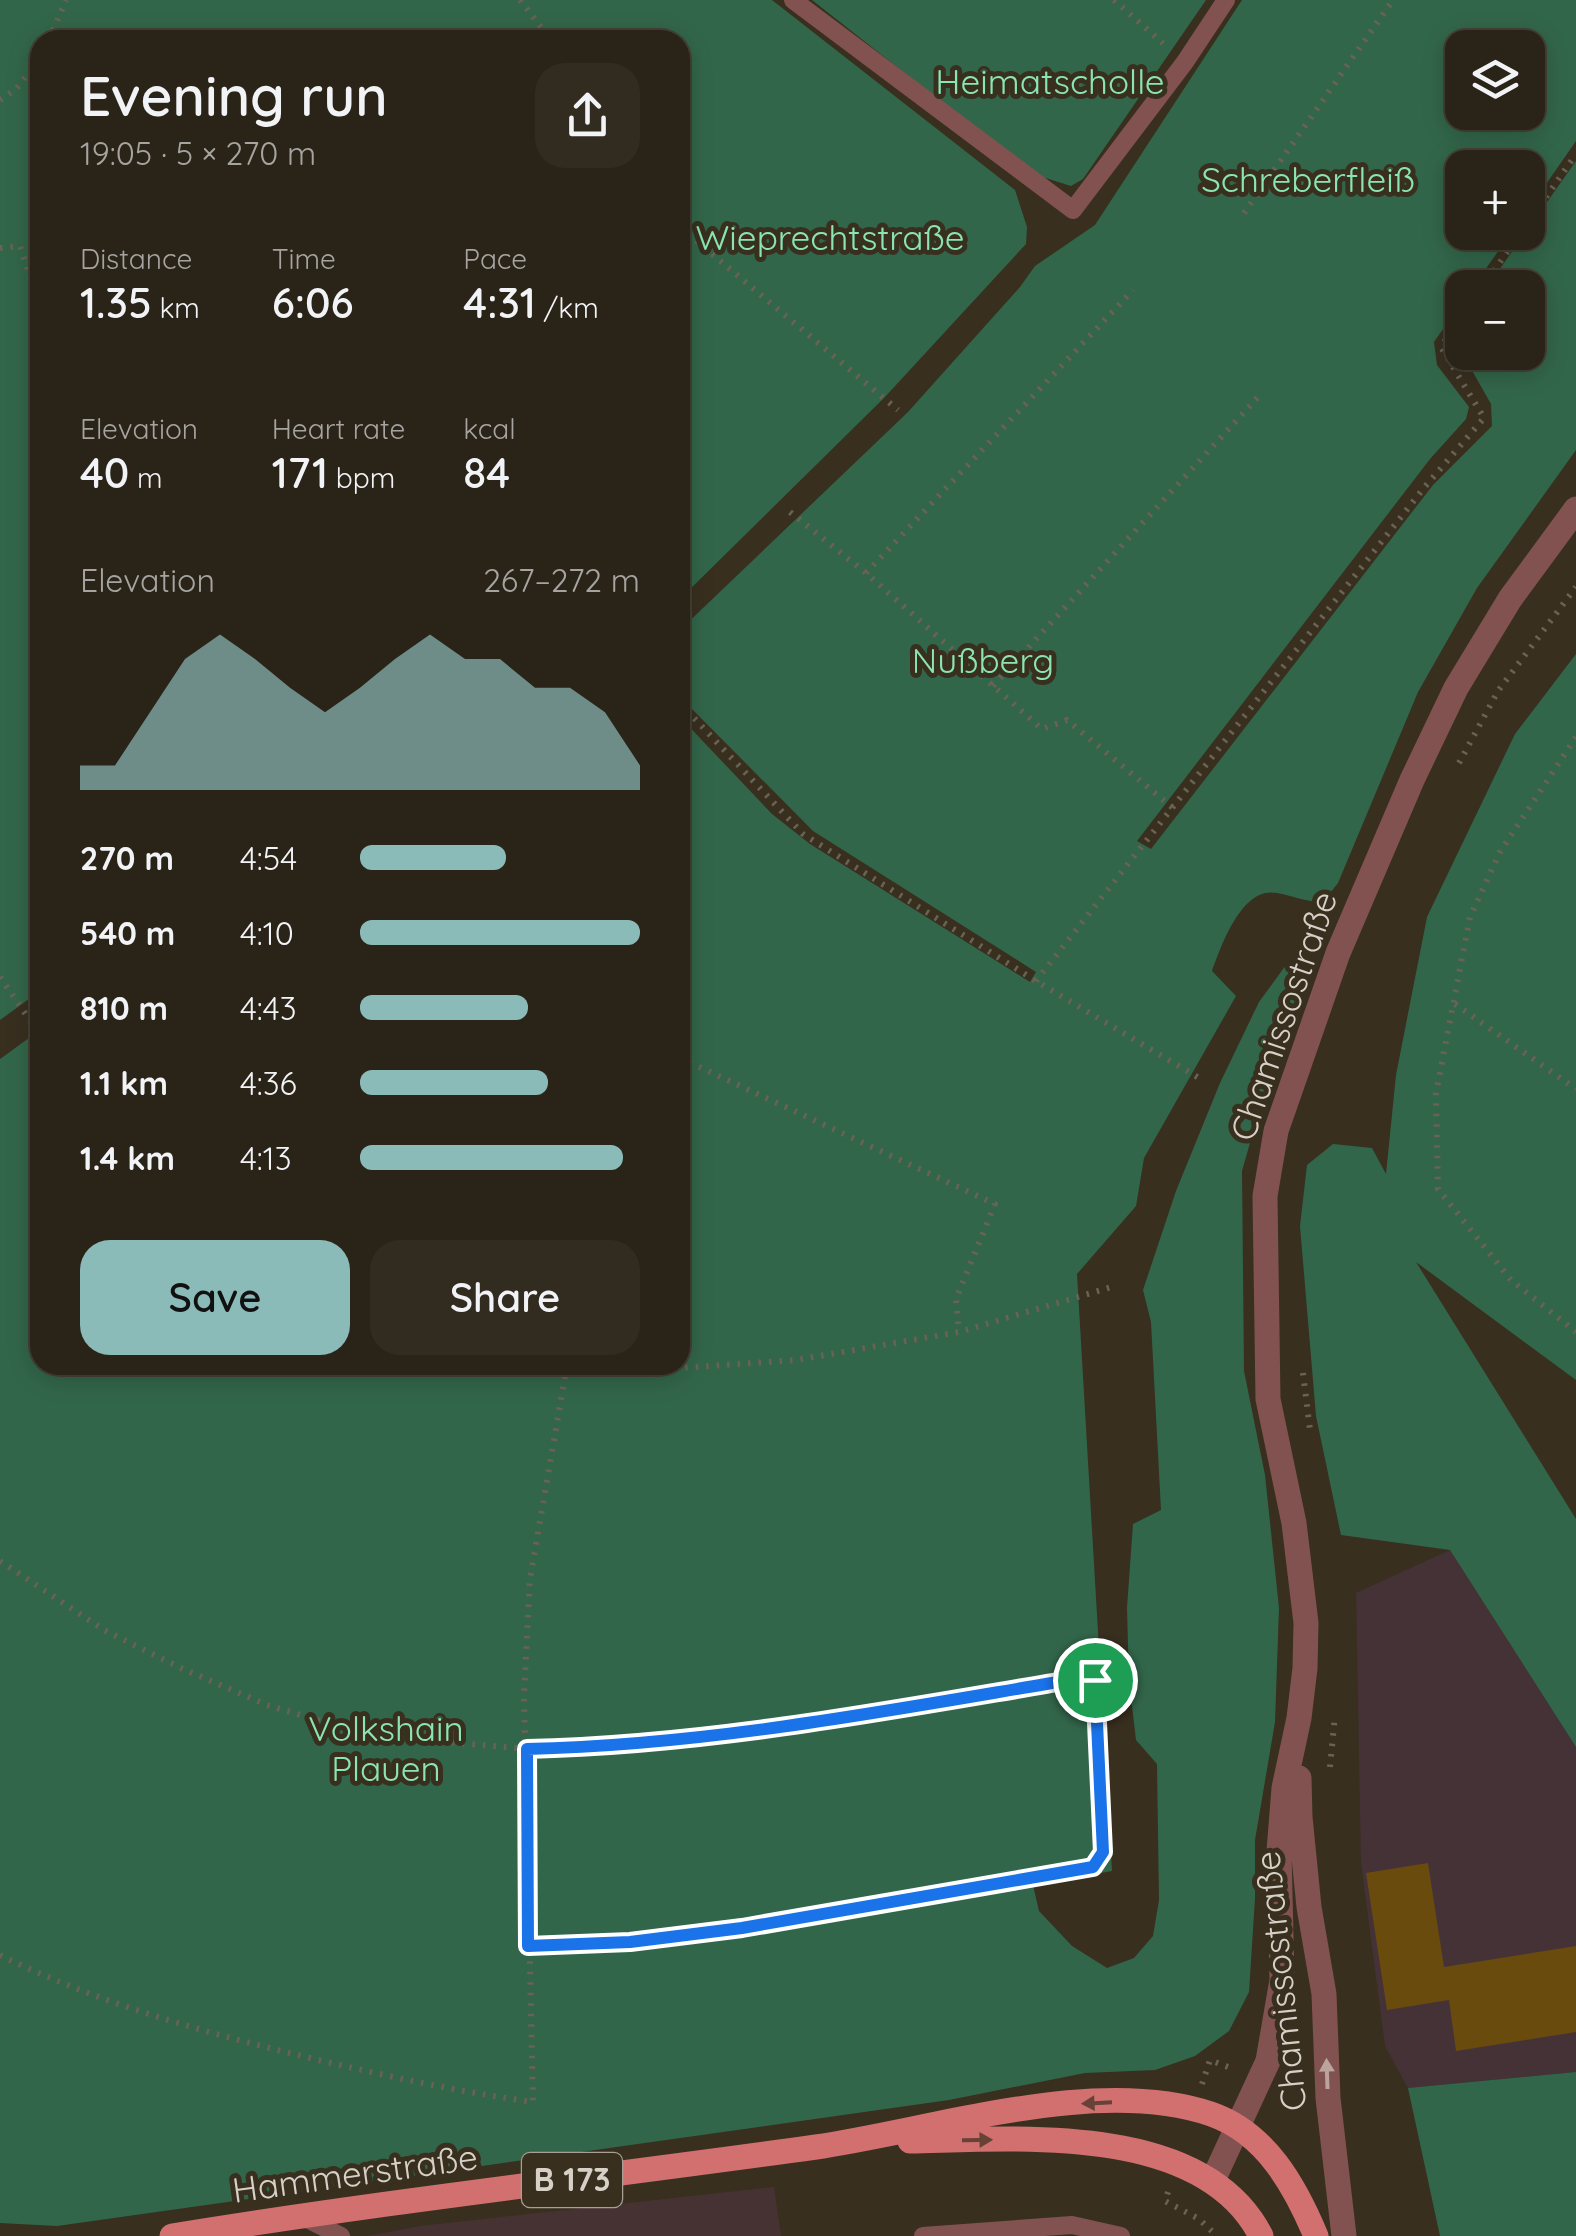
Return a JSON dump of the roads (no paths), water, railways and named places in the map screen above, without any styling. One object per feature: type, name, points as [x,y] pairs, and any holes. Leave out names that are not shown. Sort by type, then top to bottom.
[{"type":"main road","name":"Hammerstraße","points":[[172,2236],[300,2215],[845,2143],[1023,2107],[1109,2102],[1176,2104],[1240,2126],[1298,2194],[1316,2236]]},
{"type":"main road","name":"Hammerstraße","points":[[845,2143],[1040,2139],[1162,2157],[1213,2180],[1234,2196],[1261,2236]]},
{"type":"street","name":"Chamissostraße","points":[[1344,2236],[1328,2098],[1324,1994],[1300,1817],[1299,1718],[1306,1623],[1294,1522],[1268,1399],[1265,1196],[1276,1131],[1338,953],[1373,868],[1442,718],[1510,599],[1576,509]]},
{"type":"street","name":"Chamissostraße","points":[[1213,2180],[1268,2061],[1282,1980],[1279,1851],[1284,1788],[1299,1718]]},
{"type":"lane","points":[[793,0],[1074,210],[1185,62],[1226,0]]},
{"type":"lane","points":[[300,2215],[341,2236]]},
{"type":"lane","points":[[923,2236],[1072,2225],[1121,2236]]},
{"type":"park label","name":"Heimatscholle","points":[[1050,82]]},
{"type":"park label","name":"Schreberfleiß","points":[[1308,180]]},
{"type":"park label","name":"Wieprechtstraße","points":[[830,238]]},
{"type":"park label","name":"Nußberg","points":[[983,661]]},
{"type":"park label","name":"Volkshain Plauen","points":[[386,1749]]}]
